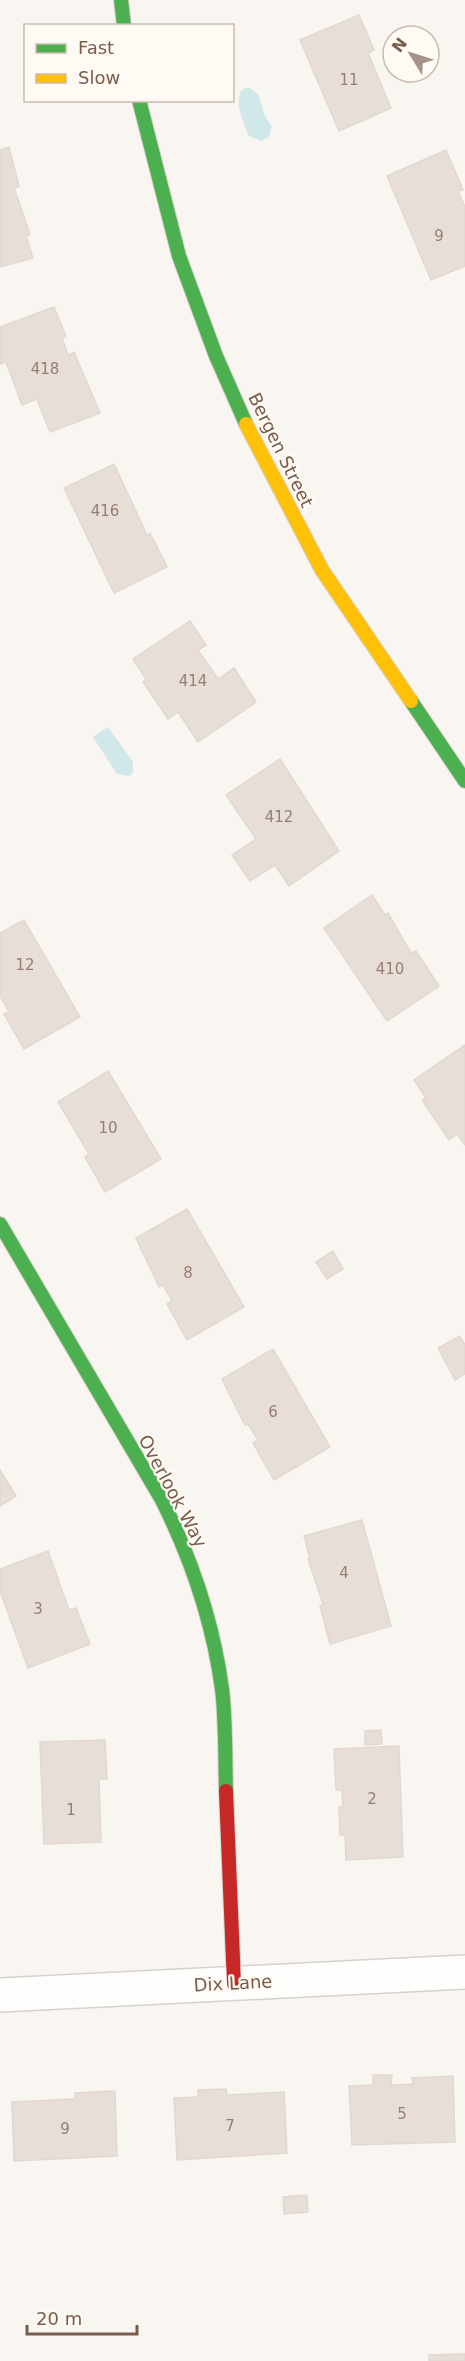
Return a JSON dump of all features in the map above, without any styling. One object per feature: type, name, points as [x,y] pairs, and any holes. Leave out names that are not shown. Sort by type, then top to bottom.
[{"type":"street","points":[[121,0],[124,24]]},
{"type":"street","name":"Bergen Street","points":[[140,102],[179,256],[216,356],[259,453],[322,570],[465,781]]},
{"type":"street","name":"Overlook Way","points":[[0,1224],[162,1500],[185,1546],[209,1619],[222,1690],[234,1984]]},
{"type":"street","name":"Dix Lane","points":[[0,1995],[465,1972]]},
{"type":"water","points":[[245,88],[250,88],[258,94],[265,116],[272,127],[268,138],[261,141],[249,136],[240,114],[239,96]]},
{"type":"water","points":[[108,727],[133,762],[133,772],[129,776],[117,774],[93,737]]},
{"type":"building","points":[[359,15],[374,50],[368,53],[391,108],[339,131],[300,40]]},
{"type":"building","points":[[9,147],[19,186],[14,188],[30,234],[26,236],[33,258],[0,267],[0,150]]},
{"type":"building","points":[[446,150],[463,190],[458,191],[465,207],[465,266],[431,280],[387,176]]},
{"type":"building","points":[[54,307],[66,336],[62,338],[68,355],[74,352],[100,413],[50,432],[37,399],[22,405],[6,362],[0,364],[0,327]]},
{"type":"building","points":[[114,464],[147,535],[150,533],[167,567],[114,593],[64,488]]},
{"type":"building","points":[[190,621],[206,645],[198,650],[218,679],[234,668],[256,702],[198,742],[178,712],[168,719],[143,682],[146,679],[133,659]]},
{"type":"building","points":[[280,759],[339,851],[289,886],[275,865],[250,881],[232,855],[256,839],[226,795]]},
{"type":"building","points":[[372,895],[385,915],[388,913],[411,953],[416,951],[439,986],[387,1021],[324,928]]},
{"type":"building","points":[[24,920],[80,1017],[24,1049],[4,1014],[9,1012],[0,996],[0,933]]},
{"type":"building","points":[[465,1045],[465,1145],[457,1134],[449,1140],[422,1100],[426,1098],[414,1080]]},
{"type":"building","points":[[108,1071],[161,1159],[105,1192],[85,1157],[89,1154],[58,1102]]},
{"type":"building","points":[[187,1209],[244,1307],[187,1340],[167,1304],[172,1301],[163,1285],[159,1287],[136,1238]]},
{"type":"building","points":[[333,1251],[343,1269],[327,1279],[316,1262]]},
{"type":"building","points":[[460,1336],[465,1345],[465,1374],[455,1380],[438,1348]]},
{"type":"building","points":[[273,1349],[330,1447],[274,1480],[253,1443],[258,1440],[248,1424],[245,1425],[222,1379]]},
{"type":"building","points":[[0,1470],[16,1496],[0,1506]]},
{"type":"building","points":[[362,1520],[391,1626],[330,1644],[320,1606],[323,1604],[308,1559],[310,1558],[304,1536]]},
{"type":"building","points":[[48,1551],[69,1610],[76,1608],[90,1644],[28,1668],[0,1591],[0,1569]]},
{"type":"building","points":[[381,1730],[382,1744],[365,1745],[365,1731]]},
{"type":"building","points":[[105,1740],[107,1779],[99,1779],[101,1842],[44,1844],[40,1742]]},
{"type":"building","points":[[399,1746],[403,1857],[346,1860],[345,1835],[340,1835],[339,1807],[343,1807],[342,1790],[336,1790],[334,1749]]},
{"type":"building","points":[[373,2075],[392,2075],[391,2085],[413,2084],[412,2078],[453,2076],[455,2142],[352,2145],[349,2086],[373,2085]]},
{"type":"building","points":[[226,2089],[227,2095],[284,2092],[287,2153],[177,2160],[174,2098],[198,2097],[198,2090]]},
{"type":"building","points":[[115,2091],[117,2156],[14,2161],[12,2102],[75,2099],[75,2093]]},
{"type":"building","points":[[307,2195],[308,2212],[284,2214],[283,2197]]},
{"type":"building","points":[[465,2354],[465,2361],[429,2361],[429,2355]]},
{"type":"traffic: fast","points":[[121,0],[124,24]]},
{"type":"traffic: fast","points":[[140,102],[179,256],[216,356],[246,424]]},
{"type":"traffic: fast","points":[[411,701],[465,781]]},
{"type":"traffic: fast","points":[[0,1224],[162,1500],[183,1545],[200,1592],[218,1664],[224,1714],[226,1791]]},
{"type":"traffic: slow","points":[[246,424],[322,570],[411,701]]},
{"type":"traffic: jam","points":[[226,1791],[234,1984]]}]
